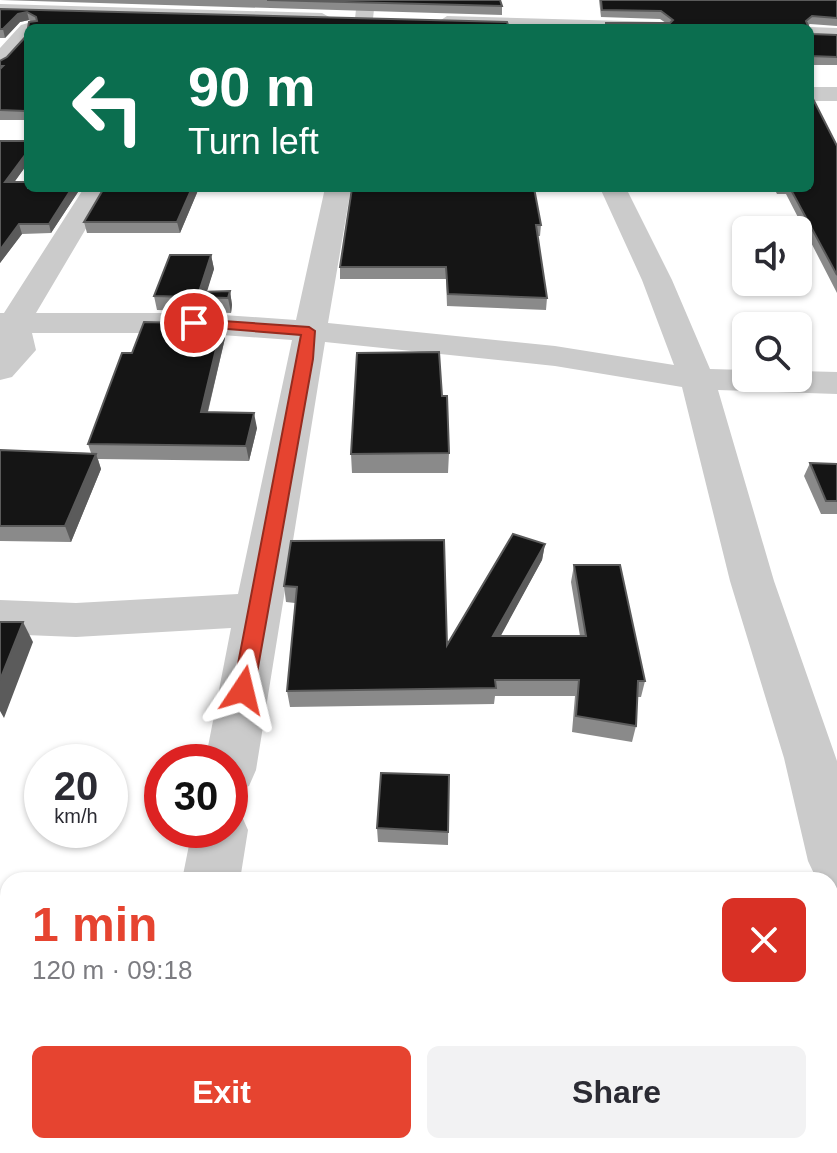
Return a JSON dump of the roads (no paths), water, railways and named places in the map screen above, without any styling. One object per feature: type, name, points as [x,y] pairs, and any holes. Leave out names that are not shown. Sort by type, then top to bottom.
[{"type":"street","points":[[0,9],[48,5],[369,23],[366,0]]},
{"type":"street","points":[[547,0],[550,24]]},
{"type":"street","points":[[31,24],[48,5]]},
{"type":"street","points":[[426,21],[500,24]]},
{"type":"street","points":[[0,60],[24,33]]},
{"type":"street","points":[[814,33],[837,34]]},
{"type":"street","points":[[814,94],[837,94]]},
{"type":"street","points":[[7,323],[94,192]]},
{"type":"street","points":[[234,744],[337,192]]},
{"type":"street","points":[[615,192],[657,280],[697,379],[752,581],[810,758],[837,861]]},
{"type":"street","points":[[7,323],[194,323],[309,331],[555,356],[697,379],[837,383]]},
{"type":"street","points":[[0,370],[19,350],[7,323]]},
{"type":"street","points":[[0,617],[76,620],[257,610]]},
{"type":"street","points":[[212,872],[217,848]]}]
